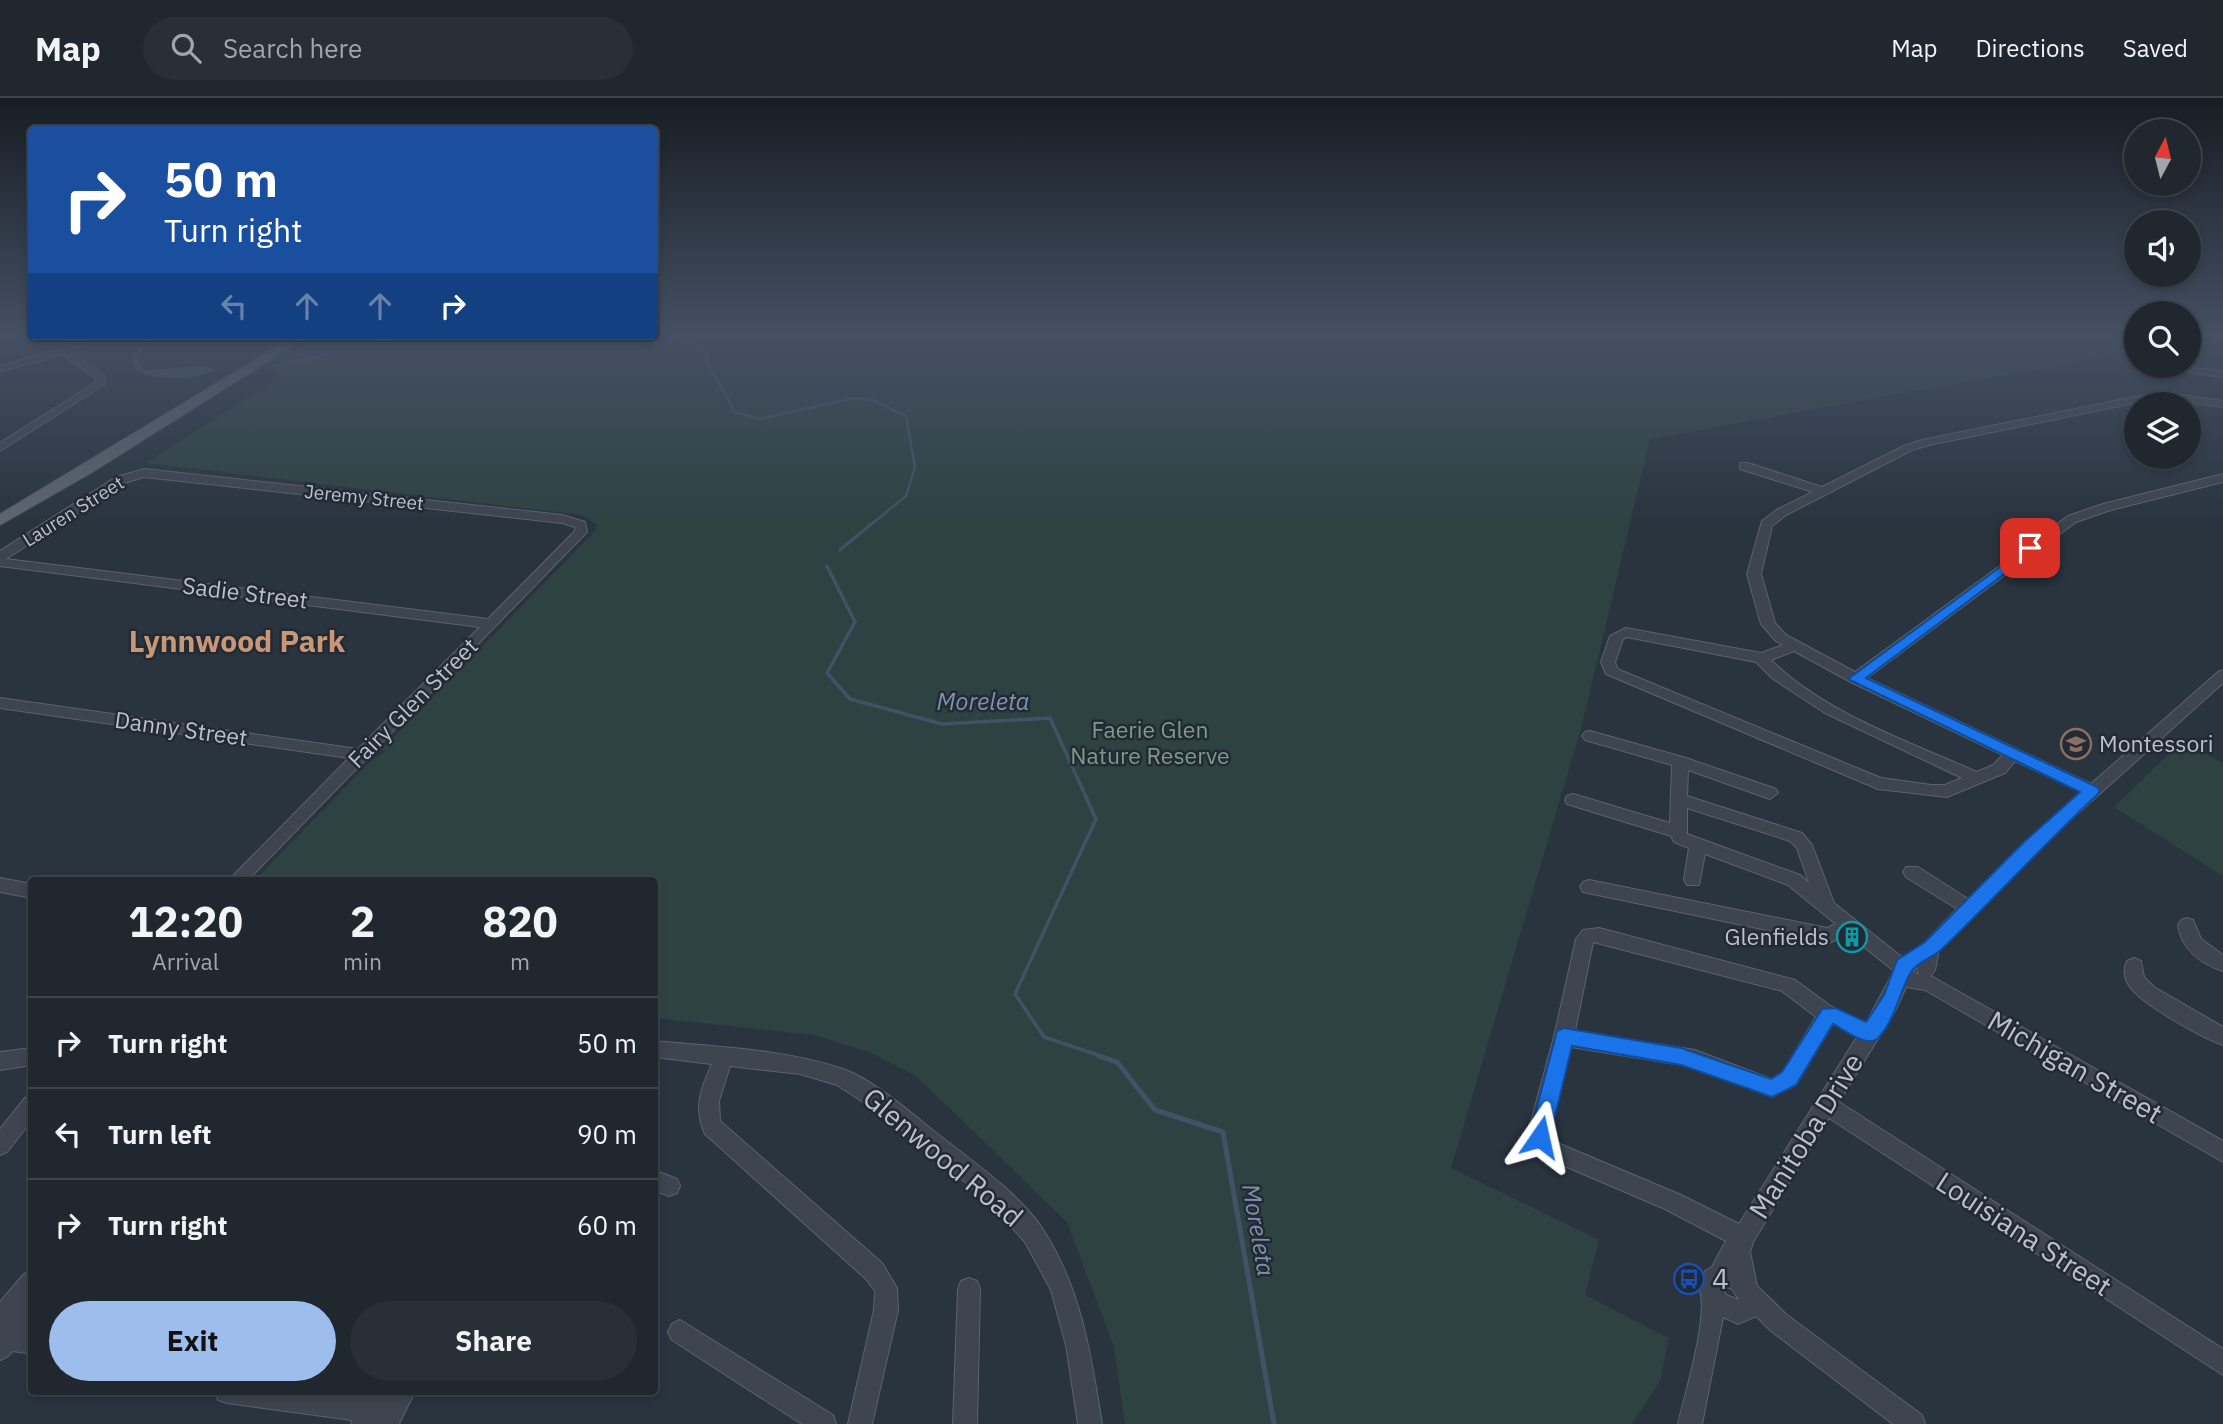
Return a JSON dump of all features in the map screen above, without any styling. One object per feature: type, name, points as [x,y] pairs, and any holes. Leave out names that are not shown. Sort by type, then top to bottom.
[{"type":"main road","points":[[0,509],[183,399]]},
{"type":"main road","points":[[0,520],[201,399]]},
{"type":"street","points":[[0,448],[77,399]]},
{"type":"street","points":[[2092,791],[1856,679],[1793,645],[1772,629],[1754,575],[1764,528],[1772,519],[1908,448],[1943,438],[2140,399]]},
{"type":"street","points":[[2188,399],[2223,404]]},
{"type":"street","points":[[1744,466],[1823,491]]},
{"type":"street","name":"Jeremy Street","points":[[149,473],[579,523]]},
{"type":"street","name":"Lauren Street","points":[[0,559],[120,480],[149,473]]},
{"type":"street","points":[[1856,679],[2072,519],[2099,509],[2223,478]]},
{"type":"street","name":"Fairy Glen Street","points":[[240,877],[580,533],[582,528],[579,523]]},
{"type":"street","name":"Sadie Street","points":[[0,559],[491,624]]},
{"type":"street","points":[[1793,645],[1778,654],[1761,658],[1631,632],[1617,636],[1608,662],[1611,671],[1783,741],[1863,778],[1939,792],[1956,789],[1979,779],[2006,764],[2012,753]]},
{"type":"street","points":[[1761,658],[1789,684],[1836,710],[1979,779]]},
{"type":"street","points":[[1914,973],[1931,947],[1969,908],[2092,791],[2223,674]]},
{"type":"street","name":"Danny Street","points":[[0,703],[362,755]]},
{"type":"street","points":[[1590,736],[1679,762],[1769,793]]},
{"type":"street","points":[[1678,832],[1679,762]]},
{"type":"street","points":[[1679,799],[1796,837],[1804,845],[1826,905]]},
{"type":"street","name":"Michigan Street","points":[[1573,800],[1678,832],[1684,841],[1698,847],[1794,880],[1914,973],[2223,1152]]},
{"type":"street","points":[[1693,880],[1698,847]]},
{"type":"street","points":[[1912,873],[1969,908]]},
{"type":"street","points":[[0,885],[28,890]]},
{"type":"street","points":[[1589,887],[1829,936],[1850,923]]},
{"type":"street","points":[[2187,925],[2188,935],[2194,946],[2223,964]]},
{"type":"street","points":[[1743,1238],[1673,1202],[1548,1149],[1542,1143],[1539,1129],[1564,1037],[1584,939],[1593,934],[1788,985],[1828,1015],[1836,1016],[1870,1034]]},
{"type":"street","points":[[2134,966],[2135,979],[2147,993],[2223,1037]]},
{"type":"street","name":"Manitoba Drive","points":[[1714,1297],[1711,1283],[1720,1275],[1732,1250],[1743,1238],[1892,998],[1914,973]]},
{"type":"street","points":[[1564,1037],[1681,1056],[1772,1088],[1789,1079],[1828,1015]]},
{"type":"street","name":"Glenwood Road","points":[[658,1049],[808,1067],[854,1084],[890,1109],[1010,1207],[1033,1234],[1061,1286],[1078,1345],[1090,1424]]},
{"type":"street","points":[[0,1061],[28,1057]]},
{"type":"street","points":[[724,1057],[708,1105],[707,1114],[712,1126],[874,1270],[886,1287],[886,1310],[860,1424]]},
{"type":"street","name":"Louisiana Street","points":[[1826,1105],[2223,1363]]},
{"type":"street","points":[[0,1145],[28,1109]]},
{"type":"street","name":"Manitoba Drive","points":[[1743,1238],[1739,1252],[1744,1300]]},
{"type":"street","points":[[1720,1275],[1729,1275],[1744,1300],[1779,1323],[1913,1424]]},
{"type":"street","points":[[965,1424],[969,1289]]},
{"type":"street","points":[[10,1337],[28,1292]]},
{"type":"street","points":[[1714,1297],[1724,1308],[1744,1300]]},
{"type":"street","points":[[1690,1424],[1709,1340],[1714,1297]]},
{"type":"street","points":[[1709,1340],[1744,1300]]},
{"type":"street","points":[[10,1337],[28,1314]]},
{"type":"street","points":[[680,1332],[824,1424]]},
{"type":"street","points":[[255,1395],[375,1412],[398,1395]]},
{"type":"green space","name":"Faerie Glen Nature Reserve","points":[[246,399],[1872,399],[1650,439],[1582,725],[1451,1168],[1599,1240],[1585,1295],[1669,1338],[1660,1381],[1632,1424],[1125,1424],[1114,1347],[1067,1222],[916,1076],[869,1052],[814,1035],[658,1018],[658,877],[258,877],[370,762],[385,752],[382,749],[595,531],[597,525],[582,515],[146,463]]},
{"type":"green space","points":[[2181,742],[2223,763],[2223,876],[2114,807]]},
{"type":"waterway","name":"Moreleta","points":[[728,399],[735,412],[759,419],[851,399]]},
{"type":"waterway","name":"Moreleta","points":[[862,399],[872,400],[906,416],[915,467],[906,496],[868,527]]},
{"type":"waterway","name":"Moreleta","points":[[840,550],[870,525]]},
{"type":"waterway","name":"Moreleta","points":[[827,566],[855,622],[827,673],[850,699],[942,724],[1050,718],[1096,819],[1015,994],[1044,1037],[1104,1057]]},
{"type":"waterway","name":"Moreleta","points":[[1099,1056],[1117,1062],[1155,1110],[1223,1132],[1274,1424]]},
{"type":"place","name":"Montessori","points":[[2076,744]]},
{"type":"place","name":"Glenfields","points":[[1852,937]]},
{"type":"place","name":"4","points":[[1689,1279]]},
{"type":"district","name":"Lynnwood Park","points":[[237,642]]},
{"type":"route","points":[[1540,1137],[1539,1129],[1564,1037],[1695,1059],[1763,1087],[1772,1088],[1789,1079],[1828,1015],[1836,1016],[1870,1034],[1892,998],[1903,966],[1931,947],[2030,847],[2092,791],[1856,679],[2030,548]]}]
